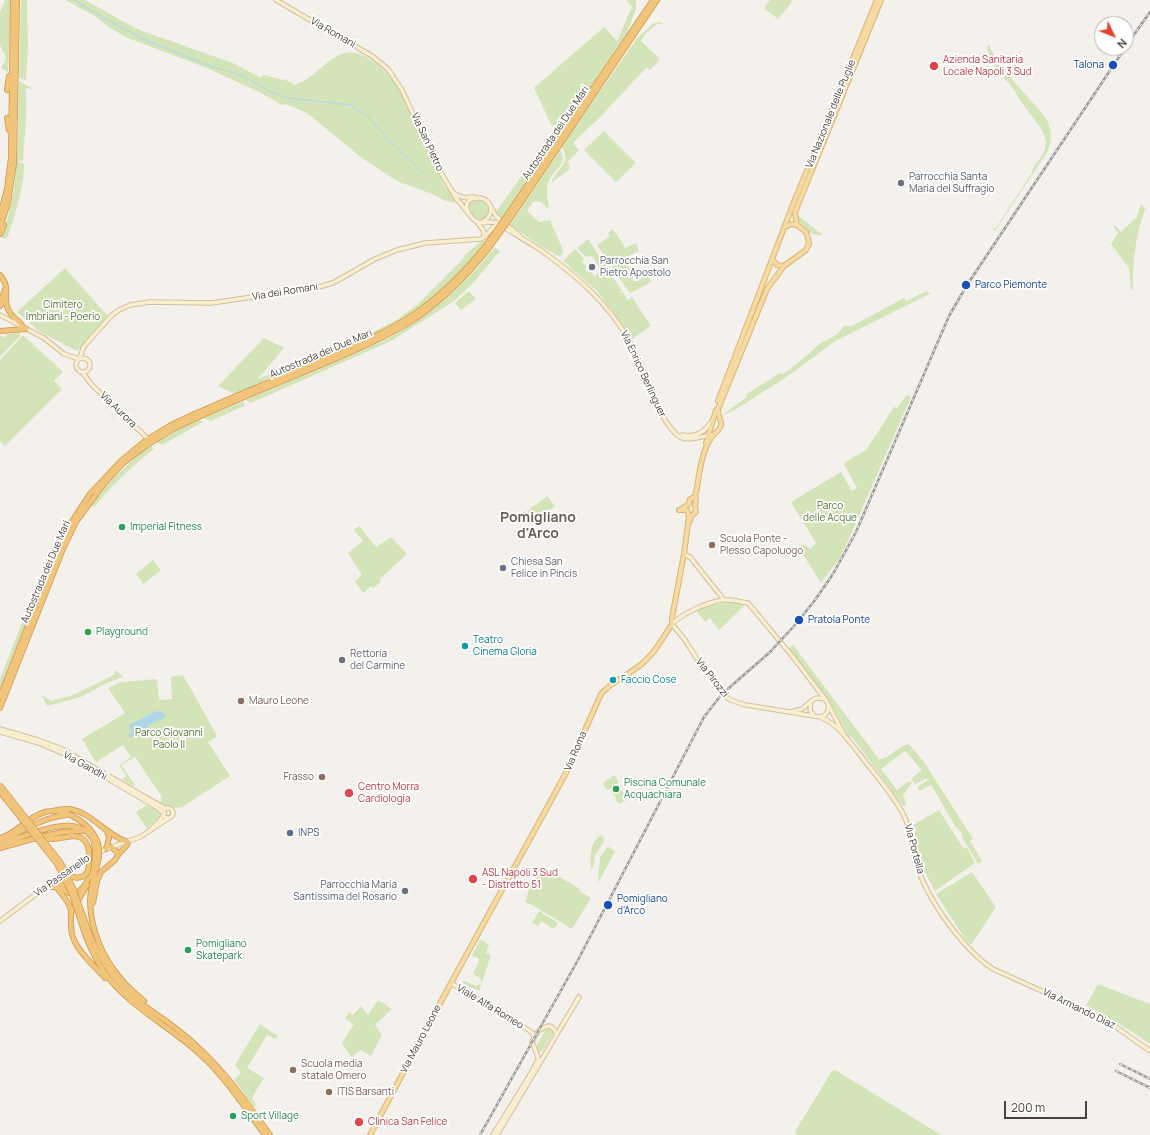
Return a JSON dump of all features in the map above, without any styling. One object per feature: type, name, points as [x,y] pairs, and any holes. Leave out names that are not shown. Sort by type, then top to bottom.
[{"type":"highway","points":[[1,214],[7,189],[11,149],[13,0]]},
{"type":"highway","points":[[0,228],[7,206],[14,163],[17,0]]},
{"type":"highway","name":"Autostrada dei Due Mari","points":[[0,708],[69,535],[93,496],[123,463],[147,444],[172,429],[376,341],[415,318],[438,301],[471,269],[488,249],[653,0]]},
{"type":"highway","name":"Autostrada dei Due Mari","points":[[0,697],[66,533],[90,494],[121,461],[145,441],[171,426],[387,331],[436,298],[458,278],[509,216],[658,0]]},
{"type":"highway","points":[[7,90],[12,61]]},
{"type":"highway","points":[[7,118],[9,125],[9,144],[11,149]]},
{"type":"highway","points":[[0,234],[7,215],[7,206]]},
{"type":"highway","points":[[0,275],[6,284],[7,308],[22,327]]},
{"type":"highway","points":[[0,279],[5,290],[0,300]]},
{"type":"highway","points":[[0,306],[6,299]]},
{"type":"highway","points":[[0,331],[22,327]]},
{"type":"highway","points":[[0,785],[47,844],[68,871],[70,876],[78,878],[84,876],[88,869],[90,853],[89,846],[85,840],[77,836],[53,839],[32,839]]},
{"type":"highway","points":[[0,792],[56,864],[64,877],[88,936]]},
{"type":"highway","points":[[0,838],[9,834],[35,816],[52,811],[69,809],[83,814],[106,829],[115,837],[128,842],[115,860],[103,870],[99,876],[93,898],[92,919]]},
{"type":"highway","points":[[52,811],[72,815],[88,827],[95,841],[97,858],[91,889],[90,909],[92,919],[99,944],[105,957],[130,996]]},
{"type":"highway","points":[[0,843],[39,821],[54,816],[72,815]]},
{"type":"highway","points":[[0,843],[62,825],[84,831],[95,841]]},
{"type":"highway","points":[[106,829],[109,838],[106,849]]},
{"type":"highway","points":[[0,848],[63,832],[84,831]]},
{"type":"highway","points":[[111,847],[116,850],[118,855]]},
{"type":"highway","points":[[97,858],[84,891],[74,906],[71,915],[70,926],[72,936],[79,949],[130,996],[179,1030],[204,1052],[226,1076],[270,1135]]},
{"type":"highway","points":[[60,888],[68,871]]},
{"type":"highway","points":[[68,871],[94,954],[104,972],[150,1015],[187,1043],[224,1079],[265,1135]]},
{"type":"highway","points":[[56,880],[67,899],[71,915]]},
{"type":"highway","points":[[47,886],[60,888],[70,893],[74,893],[88,881]]},
{"type":"main road","name":"Via Romani","points":[[276,0],[372,56],[388,69]]},
{"type":"main road","name":"Via Nazionale delle Puglie","points":[[705,450],[708,435],[724,385],[785,227],[877,0]]},
{"type":"main road","name":"Via Nazionale delle Puglie","points":[[797,225],[795,212],[881,0]]},
{"type":"main road","name":"Via San Pietro","points":[[388,69],[398,83],[440,171],[468,213]]},
{"type":"main road","points":[[453,192],[458,196],[465,198],[484,199],[491,207],[491,213],[488,218],[478,222]]},
{"type":"main road","points":[[476,198],[467,204],[467,210],[468,213],[478,222],[485,237]]},
{"type":"main road","name":"Via Enrico Berlinguer","points":[[491,207],[497,217],[582,282],[608,309],[630,341],[661,415],[675,432]]},
{"type":"main road","points":[[478,222],[491,222],[499,224]]},
{"type":"main road","points":[[485,237],[493,226],[499,224]]},
{"type":"main road","name":"Via Enrico Berlinguer","points":[[499,224],[514,234],[522,237]]},
{"type":"main road","points":[[688,525],[691,516],[696,512],[695,497],[705,450],[710,438],[718,430],[721,423],[717,413],[719,404],[767,289],[784,266],[806,250],[809,244],[806,232],[797,225],[792,224],[785,227]]},
{"type":"main road","name":"Via dei Romani","points":[[85,346],[112,315],[130,305],[143,303],[210,303],[315,288],[333,283],[375,259],[397,250],[425,243],[478,240],[485,237]]},
{"type":"main road","points":[[773,260],[777,265],[784,266]]},
{"type":"main road","points":[[0,315],[44,338],[76,364],[78,370],[82,372],[87,370],[90,363],[84,353],[85,346]]},
{"type":"main road","points":[[76,364],[85,346]]},
{"type":"main road","points":[[64,354],[79,359],[86,358]]},
{"type":"main road","name":"Via Aurora","points":[[87,370],[91,382]]},
{"type":"main road","name":"Via Aurora","points":[[82,372],[146,437]]},
{"type":"main road","points":[[713,420],[714,430],[718,430]]},
{"type":"main road","points":[[675,432],[686,436],[694,436],[704,431],[713,420]]},
{"type":"main road","points":[[675,432],[680,437],[688,439],[708,435],[718,430]]},
{"type":"main road","points":[[699,437],[705,438],[706,442]]},
{"type":"main road","points":[[688,525],[688,510],[679,510],[689,504],[690,499],[695,497]]},
{"type":"main road","name":"Via Roma","points":[[451,983],[566,773],[601,694],[608,687],[648,658],[672,624],[688,525]]},
{"type":"main road","points":[[672,624],[697,608],[724,600],[690,556],[684,554]]},
{"type":"main road","name":"Via Portella","points":[[724,600],[748,603],[787,649],[825,699],[844,735]]},
{"type":"main road","name":"Via Pirozzi","points":[[672,624],[724,695],[730,700],[746,705],[791,712]]},
{"type":"main road","points":[[791,712],[802,709],[816,698],[825,699]]},
{"type":"main road","points":[[811,702],[810,710],[814,716]]},
{"type":"main road","points":[[820,717],[826,714],[828,705]]},
{"type":"main road","name":"Via Portella","points":[[791,712],[820,717],[831,722],[844,735],[904,815],[910,832],[916,864],[922,878],[935,902],[960,938],[968,948],[987,965],[1025,984]]},
{"type":"main road","name":"Via Gandhi","points":[[0,730],[38,740],[62,749],[166,809]]},
{"type":"main road","name":"Via Gandhi","points":[[0,730],[39,743],[71,757],[156,807],[164,814]]},
{"type":"main road","points":[[164,814],[166,818],[172,816],[173,812],[170,809],[166,809]]},
{"type":"main road","name":"Via Passariello","points":[[150,830],[161,819],[166,809]]},
{"type":"main road","name":"Via Passariello","points":[[0,921],[80,862],[106,849],[140,837],[168,818]]},
{"type":"main road","name":"Viale Alfa Romeo","points":[[451,983],[530,1031]]},
{"type":"main road","name":"Via Mauro Leone","points":[[370,1135],[451,983]]},
{"type":"main road","name":"Via Armando Diaz","points":[[1025,984],[1069,1002],[1095,1015],[1121,1030],[1150,1051]]},
{"type":"main road","points":[[497,1135],[579,997]]},
{"type":"main road","points":[[530,1031],[535,1032],[546,1027],[562,1025]]},
{"type":"main road","points":[[552,1027],[556,1032],[556,1035]]},
{"type":"main road","points":[[530,1031],[534,1038]]},
{"type":"main road","points":[[493,1135],[538,1060],[532,1044],[538,1031]]},
{"type":"main road","points":[[536,1053],[543,1056]]},
{"type":"green space","points":[[5,0],[11,0],[8,72],[1,68],[6,58],[0,45],[0,12]]},
{"type":"green space","points":[[21,0],[27,0],[28,44],[25,80],[19,78]]},
{"type":"green space","points":[[65,0],[85,0],[142,31],[233,63],[261,78],[263,75],[284,79],[295,85],[310,77],[335,57],[340,55],[353,53],[366,57],[384,69],[383,70],[385,70],[398,86],[444,185],[457,201],[455,203],[446,201],[397,181],[362,158],[307,113],[286,104],[282,105],[261,93],[207,68],[128,38],[110,28],[93,15]]},
{"type":"green space","points":[[626,0],[636,0],[636,9],[627,32],[557,137],[534,88],[604,27],[617,41],[632,7]]},
{"type":"green space","points":[[770,0],[791,0],[792,2],[778,19],[764,8]]},
{"type":"green space","points":[[660,22],[664,24],[657,24],[645,34],[641,41],[660,59],[650,70],[647,67],[601,116],[573,143],[579,150],[567,162],[570,169],[551,183],[564,162],[565,153],[562,147],[570,134],[638,37],[653,24]]},
{"type":"green space","points":[[989,45],[997,62],[1046,118],[1050,127],[1051,136],[1050,145],[1046,154],[995,231],[993,230],[994,228],[996,228],[1043,154],[1046,143],[1040,127],[990,58],[987,47]]},
{"type":"green space","points":[[19,81],[33,89],[26,88],[26,118],[23,161],[18,161],[24,164],[23,181],[13,221],[7,238],[5,239],[1,237],[7,220],[14,189],[18,143]]},
{"type":"green space","points":[[604,131],[636,163],[616,182],[584,150]]},
{"type":"green space","points":[[554,137],[555,139],[501,219],[496,212],[497,210],[547,141]]},
{"type":"green space","points":[[560,150],[562,155],[561,163],[547,186],[549,209],[540,202],[536,201],[533,202],[527,211],[539,222],[550,220],[563,250],[562,255],[558,256],[510,225]]},
{"type":"green space","points":[[478,199],[484,201],[489,209],[487,217],[482,220],[472,216],[468,208],[470,201]]},
{"type":"green space","points":[[1141,204],[1145,209],[1135,248],[1133,289],[1131,291],[1129,268],[1111,244],[1118,233],[1113,226],[1115,225],[1121,232],[1137,217]]},
{"type":"green space","points":[[797,215],[823,235],[810,232],[803,227]]},
{"type":"green space","points":[[613,229],[625,247],[623,249],[636,243],[639,251],[626,257],[624,253],[633,281],[648,275],[651,282],[631,293],[597,245],[610,236],[608,233]]},
{"type":"green space","points":[[588,239],[622,291],[620,292],[623,292],[628,300],[632,297],[651,326],[632,339],[597,291],[563,261],[575,249],[584,259],[582,262],[586,266],[586,271],[595,276],[601,270],[592,256],[586,257],[577,248]]},
{"type":"green space","points":[[481,241],[487,241],[459,274],[442,290],[410,315],[392,326],[367,339],[235,394],[218,386],[264,338],[284,348],[258,379],[363,337],[398,319],[419,303],[464,258],[464,256]]},
{"type":"green space","points":[[495,247],[500,251],[475,281],[454,301],[391,341],[251,403],[246,400],[380,343],[397,333],[428,312],[456,289],[470,276]]},
{"type":"green space","name":"Cimitero Imbriani - Poerio","points":[[65,268],[108,316],[77,351],[40,332],[17,312]]},
{"type":"green space","points":[[469,291],[476,299],[461,310],[455,303]]},
{"type":"green space","points":[[925,292],[931,293],[834,342],[788,376],[735,410],[721,416],[746,398],[747,396],[745,395],[780,373],[783,374],[820,344],[837,334],[844,326],[852,326],[904,298],[906,301]]},
{"type":"green space","points":[[18,333],[20,336],[0,357],[0,335],[4,338],[8,334]]},
{"type":"green space","points":[[23,335],[63,372],[54,381],[62,389],[5,446],[0,441],[0,360]]},
{"type":"green space","name":"Parco delle Acque","points":[[907,395],[911,397],[848,541],[839,559],[821,583],[799,548],[805,544],[810,549],[816,543],[791,502],[841,472],[852,491],[857,488],[844,464],[866,450],[894,407],[897,408]]},
{"type":"green space","points":[[242,402],[245,404],[244,406],[211,421],[204,418]]},
{"type":"green space","points":[[199,420],[203,422],[162,445],[156,442],[181,428]]},
{"type":"green space","points":[[151,446],[154,449],[122,476],[94,507],[91,505],[104,488],[119,473]]},
{"type":"green space","points":[[547,496],[555,506],[534,522],[526,512]]},
{"type":"green space","points":[[359,526],[376,547],[391,537],[407,554],[380,579],[381,582],[373,588],[371,586],[363,593],[355,581],[362,575],[348,553],[363,541],[354,530]]},
{"type":"green space","points":[[153,560],[161,570],[144,584],[136,574]]},
{"type":"green space","points":[[738,603],[744,606],[719,630],[710,618],[705,622],[696,610],[710,605]]},
{"type":"green space","points":[[27,610],[31,612],[0,690],[0,679]]},
{"type":"green space","points":[[793,645],[879,759],[887,757],[901,747],[909,744],[924,762],[973,839],[970,841],[982,861],[978,864],[963,839],[961,832],[955,826],[932,786],[931,785],[920,791],[917,787],[927,781],[927,778],[915,784],[911,779],[922,770],[905,751],[881,769],[897,790],[909,781],[912,783],[903,795],[906,804],[904,807],[851,736],[849,737],[831,704],[789,648]]},
{"type":"green space","points":[[114,669],[123,677],[109,682],[81,697],[47,706],[42,695],[51,701],[73,695],[114,675]]},
{"type":"green space","name":"Parco Giovanni Paolo II","points":[[183,675],[217,736],[208,742],[230,776],[182,807],[174,808],[160,803],[162,797],[135,757],[121,765],[135,785],[133,786],[109,771],[122,779],[126,776],[119,765],[131,757],[123,745],[96,762],[82,739],[125,713],[108,688],[121,682],[157,679],[159,700],[172,699],[171,677]]},
{"type":"green space","name":"Piscina Comunale Acquachiara","points":[[614,775],[619,782],[617,784],[628,799],[619,804],[615,800],[616,798],[610,789],[607,790],[603,784]]},
{"type":"green space","points":[[147,805],[159,812],[160,815],[147,829],[136,812]]},
{"type":"green space","points":[[939,810],[963,848],[967,848],[975,863],[935,891],[923,869],[913,825]]},
{"type":"green space","points":[[601,835],[603,836],[604,842],[595,855],[593,868],[591,868],[591,854],[593,845],[597,838]]},
{"type":"green space","points":[[607,847],[615,852],[598,883],[600,857]]},
{"type":"green space","points":[[537,866],[580,889],[579,891],[591,898],[572,929],[525,902]]},
{"type":"green space","points":[[972,872],[996,907],[971,945],[965,939],[936,894]]},
{"type":"green space","points":[[539,911],[558,923],[554,929],[541,921],[538,926],[532,923]]},
{"type":"green space","points":[[482,940],[489,945],[486,953],[491,955],[479,991],[461,982],[465,981],[476,986],[481,983],[481,979],[473,974],[479,961],[478,958],[472,956],[479,941]]},
{"type":"green space","points":[[1098,984],[1150,1004],[1150,1044],[1123,1026],[1086,1005]]},
{"type":"green space","points":[[378,1000],[392,1009],[375,1025],[382,1035],[371,1056],[361,1050],[351,1057],[342,1043],[354,1024],[345,1019],[349,1012],[353,1015],[361,1006],[368,1015]]},
{"type":"green space","points":[[260,1024],[278,1036],[276,1039],[267,1035],[247,1068],[264,1078],[252,1098],[256,1105],[254,1107],[234,1080],[241,1073],[235,1065]]},
{"type":"green space","points":[[549,1027],[554,1032],[543,1051],[539,1052],[536,1047],[546,1029]]},
{"type":"green space","points":[[835,1070],[941,1135],[797,1135],[795,1133],[796,1130],[832,1071]]},
{"type":"water","points":[[157,711],[162,712],[166,716],[160,720],[157,717],[159,720],[150,725],[148,723],[149,726],[130,738],[128,735],[137,729],[132,731],[129,725]]},
{"type":"waterway","points":[[74,0],[143,39],[208,65],[243,76],[271,92],[287,98],[350,105],[367,116],[423,173]]},
{"type":"railway","points":[[1134,35],[1150,12]]},
{"type":"railway","points":[[480,1135],[578,960],[704,717],[722,694],[769,653],[795,625],[833,574],[856,532],[949,316],[967,285],[1120,56]]},
{"type":"railway","points":[[1120,1064],[1150,1079]]},
{"type":"railway","points":[[1116,1071],[1150,1088]]},
{"type":"place","name":"Talona","points":[[1113,65]]},
{"type":"place","name":"Azienda Sanitaria Locale Napoli 3 Sud","points":[[934,66]]},
{"type":"place","name":"Parrocchia Santa Maria del Suffragio","points":[[901,183]]},
{"type":"place","name":"Parrocchia San Pietro Apostolo","points":[[592,267]]},
{"type":"place","name":"Parco Piemonte","points":[[966,285]]},
{"type":"place","name":"Imperial Fitness","points":[[122,527]]},
{"type":"place","name":"Scuola Ponte - Plesso Capoluogo","points":[[712,545]]},
{"type":"place","name":"Chiesa San Felice in Pincis","points":[[503,568]]},
{"type":"place","name":"Pratola Ponte","points":[[799,620]]},
{"type":"place","name":"Playground","points":[[88,632]]},
{"type":"place","name":"Teatro Cinema Gloria","points":[[465,646]]},
{"type":"place","name":"Rettoria del Carmine","points":[[342,660]]},
{"type":"place","name":"Faccio Cose","points":[[613,680]]},
{"type":"place","name":"Mauro Leone","points":[[241,701]]},
{"type":"place","name":"Frasso","points":[[322,777]]},
{"type":"place","name":"Piscina Comunale Acquachiara","points":[[616,789]]},
{"type":"place","name":"Centro Morra Cardiologia","points":[[349,793]]},
{"type":"place","name":"INPS","points":[[290,833]]},
{"type":"place","name":"ASL Napoli 3 Sud - Distretto 51","points":[[473,879]]},
{"type":"place","name":"Parrocchia Maria Santissima del Rosario","points":[[405,891]]},
{"type":"place","name":"Pomigliano d’Arco","points":[[608,905]]},
{"type":"place","name":"Pomigliano Skatepark","points":[[188,950]]},
{"type":"place","name":"Scuola media statale Omero","points":[[293,1070]]},
{"type":"place","name":"ITIS Barsanti","points":[[329,1092]]},
{"type":"place","name":"Sport Village","points":[[233,1116]]},
{"type":"place","name":"Clinica San Felice","points":[[359,1122]]},
{"type":"district","name":"Pomigliano d'Arco","points":[[538,526]]}]
